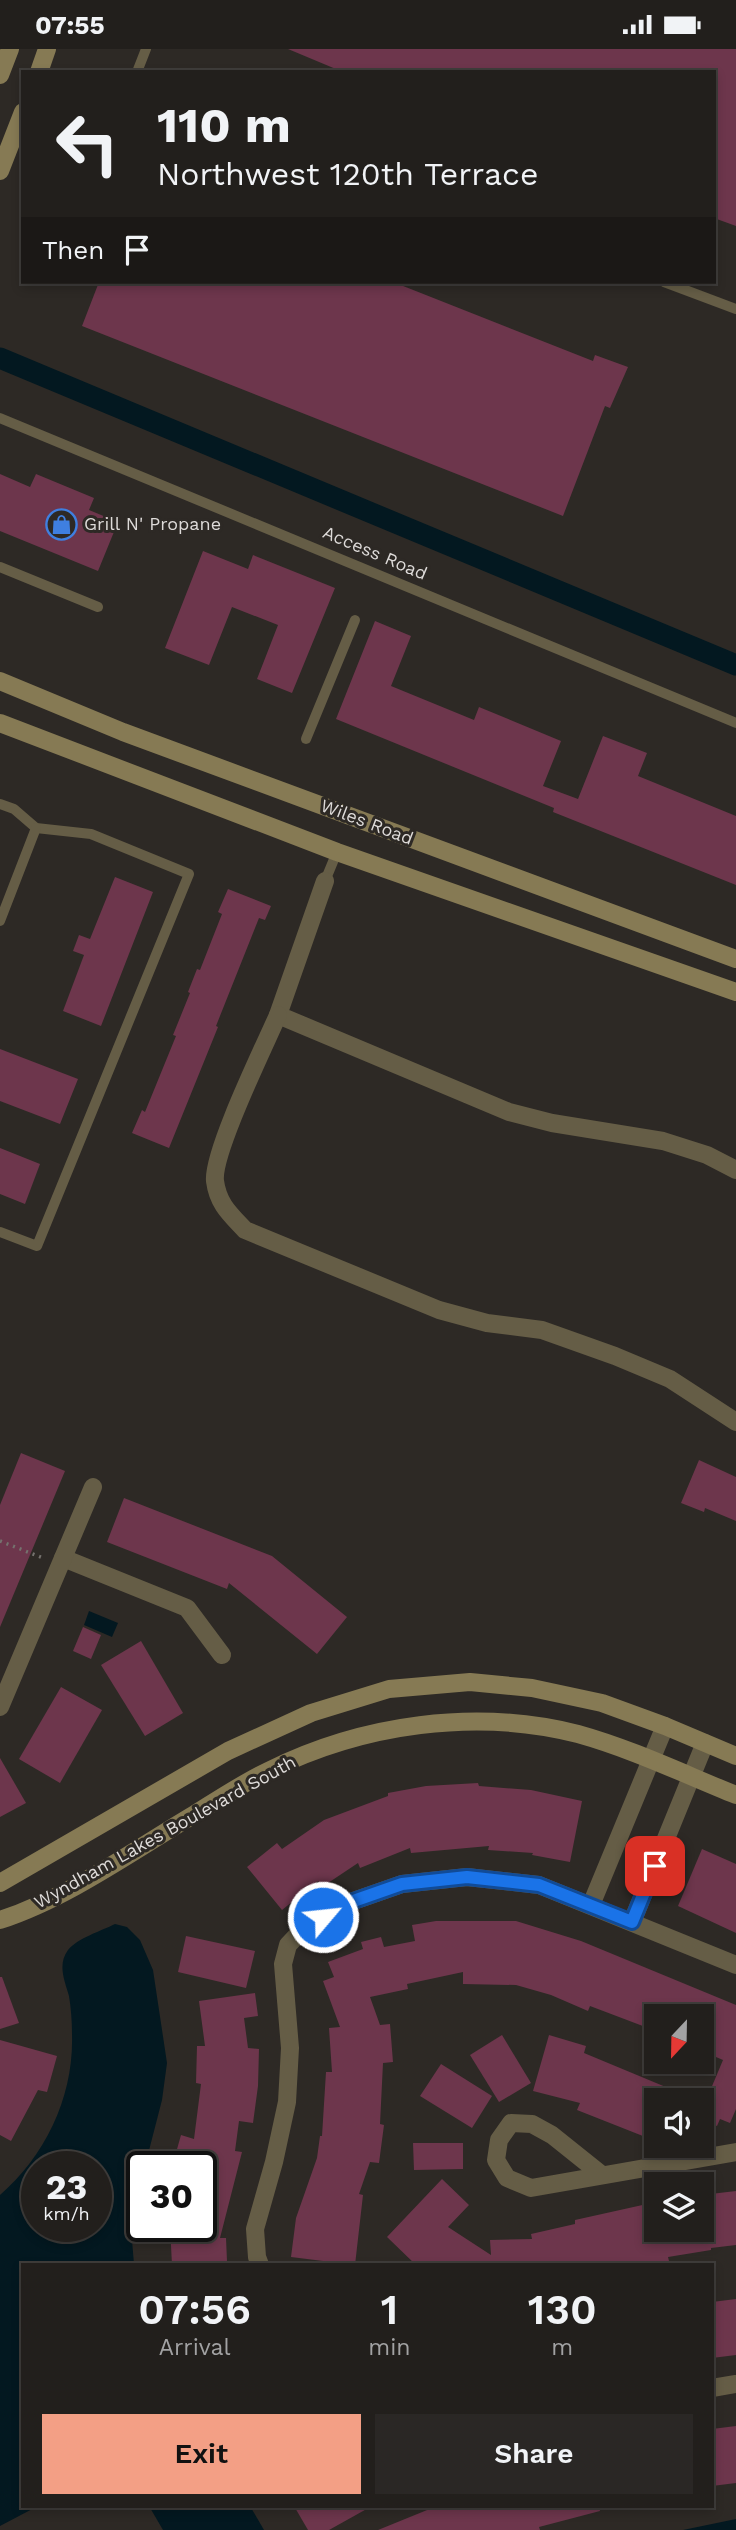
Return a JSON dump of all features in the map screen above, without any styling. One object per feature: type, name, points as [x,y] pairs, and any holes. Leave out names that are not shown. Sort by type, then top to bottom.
[{"type":"street","points":[[0,75],[10,49]]},
{"type":"street","points":[[39,70],[47,49]]},
{"type":"street","points":[[0,170],[21,117]]},
{"type":"street","name":"Wiles Road","points":[[0,681],[122,732],[736,959]]},
{"type":"street","points":[[0,723],[337,852],[736,992]]},
{"type":"street","points":[[325,881],[278,1015],[220,1152],[215,1179],[223,1207],[245,1230],[439,1310],[487,1323],[542,1330],[670,1379],[736,1422]]},
{"type":"street","points":[[278,1015],[509,1112],[552,1123],[663,1141],[707,1154],[736,1170]]},
{"type":"street","points":[[0,1707],[56,1559],[93,1487]]},
{"type":"street","points":[[56,1559],[187,1608],[222,1655]]},
{"type":"street","name":"Wyndham Lakes Boulevard South","points":[[0,1883],[239,1745],[311,1713],[389,1689],[470,1682],[532,1688],[601,1703],[736,1756]]},
{"type":"street","name":"Wyndham Lakes Boulevard South","points":[[0,1920],[17,1915],[71,1888],[268,1771],[343,1742],[394,1728],[437,1723],[507,1723],[576,1734],[651,1760],[736,1795]]},
{"type":"street","points":[[591,1905],[665,1726]]},
{"type":"street","points":[[632,1922],[705,1743]]},
{"type":"street","points":[[259,2263],[254,2229],[274,2162],[287,2102],[290,2048],[283,1964],[288,1945],[303,1929],[342,1905],[402,1884],[467,1877],[539,1885],[736,1965]]},
{"type":"street","points":[[601,2175],[552,2135],[532,2124],[511,2123],[499,2140],[496,2160],[507,2178],[531,2188],[736,2152]]},
{"type":"street","points":[[714,2388],[736,2383]]},
{"type":"lane","points":[[138,70],[146,49]]},
{"type":"lane","points":[[7,151],[21,140]]},
{"type":"lane","points":[[669,284],[736,309]]},
{"type":"lane","name":"Access Road","points":[[0,418],[736,723]]},
{"type":"lane","points":[[0,567],[97,607]]},
{"type":"lane","points":[[306,739],[355,621]]},
{"type":"lane","points":[[0,804],[13,809],[36,828],[91,834],[189,874],[37,1247],[0,1232]]},
{"type":"lane","points":[[0,922],[36,828]]},
{"type":"lane","points":[[325,881],[337,852]]},
{"type":"path","points":[[0,1541],[56,1559]]},
{"type":"water","points":[[89,1611],[118,1623],[112,1637],[84,1625]]},
{"type":"water","points":[[115,1924],[127,1927],[140,1940],[153,1970],[167,2063],[162,2100],[149,2151],[126,2151],[126,2242],[132,2242],[134,2263],[21,2263],[21,2508],[34,2508],[0,2526],[0,2195],[21,2173],[21,2242],[112,2242],[112,2151],[39,2151],[54,2123],[68,2080],[72,2034],[63,1961],[68,1950],[78,1942]]},
{"type":"water","points":[[150,2508],[251,2508],[264,2530],[163,2530]]},
{"type":"water","points":[[736,2519],[736,2530],[683,2530]]},
{"type":"building","points":[[288,49],[736,49],[736,226],[716,219],[716,70],[338,70]]},
{"type":"building","points":[[98,284],[398,284],[593,361],[595,355],[628,367],[610,408],[605,406],[563,516],[82,326]]},
{"type":"building","points":[[0,474],[30,487],[36,474],[94,498],[89,510],[118,522],[98,571],[0,531]]},
{"type":"building","points":[[203,551],[248,569],[253,555],[335,588],[292,693],[257,679],[278,625],[232,607],[209,665],[165,648]]},
{"type":"building","points":[[375,621],[411,636],[391,686],[474,720],[479,707],[561,741],[543,786],[578,799],[603,736],[647,753],[638,776],[736,816],[736,885],[553,812],[554,808],[336,719]]},
{"type":"building","points":[[115,877],[153,892],[101,1026],[63,1011],[84,955],[73,951],[79,935],[90,939]]},
{"type":"building","points":[[228,889],[271,906],[265,920],[259,918],[169,1148],[132,1133],[142,1110],[145,1112],[176,1036],[173,1035],[190,993],[188,992],[197,969],[200,970],[222,914],[218,912]]},
{"type":"building","points":[[0,1049],[78,1079],[60,1124],[0,1101]]},
{"type":"building","points":[[0,1148],[40,1164],[25,1204],[0,1194]]},
{"type":"building","points":[[21,1453],[65,1471],[0,1627],[0,1505]]},
{"type":"building","points":[[699,1460],[736,1477],[736,1521],[705,1508],[704,1512],[681,1503]]},
{"type":"building","points":[[124,1498],[272,1556],[347,1617],[317,1654],[229,1583],[227,1589],[107,1542]]},
{"type":"building","points":[[83,1627],[101,1635],[91,1659],[73,1651]]},
{"type":"building","points":[[141,1641],[183,1713],[145,1736],[101,1665]]},
{"type":"building","points":[[61,1687],[102,1710],[60,1783],[19,1759]]},
{"type":"building","points":[[0,1758],[26,1803],[0,1817]]},
{"type":"building","points":[[478,1783],[479,1786],[531,1790],[582,1801],[570,1862],[532,1855],[533,1853],[488,1850],[489,1846],[411,1853],[410,1848],[360,1868],[358,1863],[322,1887],[318,1881],[282,1910],[247,1867],[277,1843],[282,1849],[324,1820],[388,1796],[388,1793],[426,1786]]},
{"type":"building","points":[[702,1849],[736,1864],[736,1933],[678,1906]]},
{"type":"building","points":[[436,1921],[516,1921],[581,1941],[736,2005],[736,2109],[730,2123],[720,2119],[717,2126],[714,2125],[714,2088],[711,2088],[723,2060],[714,2056],[714,2004],[644,2004],[644,2026],[590,2006],[588,2011],[551,1995],[516,1985],[463,1984],[463,1972],[407,1984],[408,1989],[370,1997],[380,2025],[390,2024],[393,2062],[383,2063],[380,2124],[384,2125],[379,2163],[370,2162],[359,2194],[363,2195],[355,2263],[291,2257],[296,2218],[322,2136],[326,2072],[332,2072],[329,2028],[340,2027],[323,1981],[334,1977],[328,1962],[363,1949],[361,1942],[381,1937],[384,1947],[415,1941],[412,1925]]},
{"type":"building","points":[[186,1936],[255,1951],[246,1988],[178,1972]]},
{"type":"building","points":[[0,1977],[19,2023],[0,2029]]},
{"type":"building","points":[[255,1993],[258,2016],[244,2018],[248,2048],[259,2049],[258,2086],[253,2123],[239,2121],[235,2151],[242,2152],[220,2238],[226,2238],[227,2261],[172,2263],[171,2242],[217,2242],[217,2151],[176,2151],[181,2135],[194,2139],[201,2084],[196,2083],[197,2046],[205,2046],[199,2001]]},
{"type":"building","points":[[502,2035],[531,2083],[499,2102],[470,2055]]},
{"type":"building","points":[[549,2035],[586,2046],[584,2053],[668,2088],[644,2088],[644,2136],[577,2110],[580,2103],[533,2091]]},
{"type":"building","points":[[0,2040],[57,2056],[47,2092],[38,2090],[11,2141],[0,2135]]},
{"type":"building","points":[[441,2064],[492,2096],[472,2128],[420,2096]]},
{"type":"building","points":[[413,2143],[463,2143],[463,2169],[414,2170]]},
{"type":"building","points":[[442,2179],[469,2205],[448,2227],[491,2255],[490,2240],[532,2239],[531,2234],[575,2224],[575,2220],[644,2205],[644,2242],[714,2242],[714,2194],[736,2191],[736,2245],[668,2257],[670,2263],[414,2263],[387,2237]]},
{"type":"building","points":[[736,2299],[736,2355],[714,2358],[714,2302]]},
{"type":"building","points":[[736,2426],[736,2483],[714,2486],[714,2429]]},
{"type":"building","points":[[295,2508],[368,2508],[329,2530],[308,2530]]},
{"type":"building","points":[[432,2508],[599,2508],[600,2511],[539,2527],[540,2530],[378,2530]]},
{"type":"waterway","points":[[0,358],[736,665]]},
{"type":"place","name":"Grill N' Propane","points":[[61,524]]},
{"type":"route","points":[[323,1917],[342,1905],[402,1884],[467,1877],[539,1885],[632,1922],[655,1866]]}]
